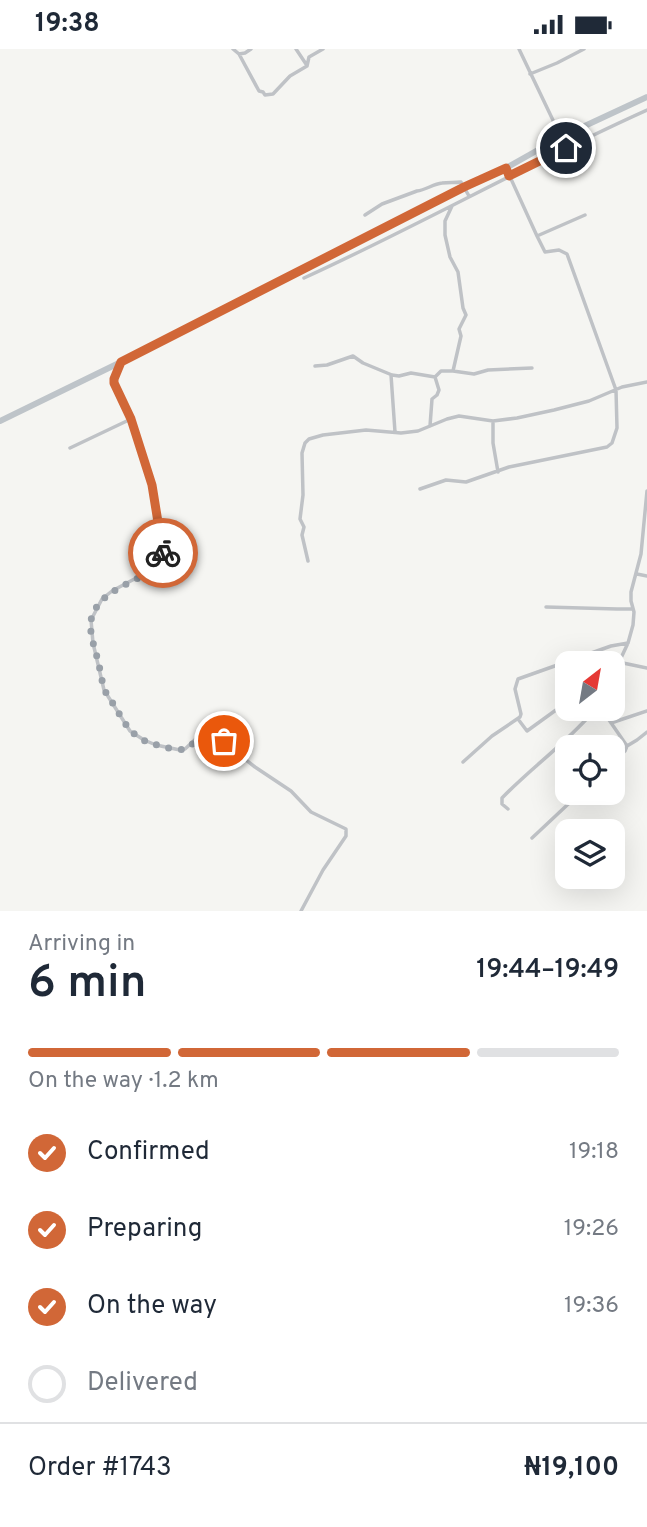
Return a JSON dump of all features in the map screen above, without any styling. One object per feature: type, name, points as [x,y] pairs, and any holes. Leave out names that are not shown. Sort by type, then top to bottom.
[{"type":"main road","points":[[0,421],[506,168],[561,137],[647,97]]},
{"type":"street","points":[[233,49],[239,54],[259,91],[265,95],[273,93],[290,76],[307,66],[309,57],[323,49]]},
{"type":"street","points":[[239,54],[251,49]]},
{"type":"street","points":[[296,49],[307,66]]},
{"type":"street","points":[[519,49],[561,137]]},
{"type":"street","points":[[530,73],[557,64],[584,49]]},
{"type":"street","points":[[304,278],[647,110]]},
{"type":"street","points":[[421,489],[446,480],[466,482],[525,463],[607,447],[612,443],[617,428],[616,390],[567,254],[559,250],[545,252],[506,168]]},
{"type":"street","points":[[365,215],[382,204],[440,183],[461,181],[469,196]]},
{"type":"street","points":[[452,205],[445,221],[445,235],[450,257],[458,272],[466,315],[459,329],[461,336],[453,371]]},
{"type":"street","points":[[537,236],[584,215]]},
{"type":"street","points":[[316,366],[353,356],[391,375],[411,373],[435,377]]},
{"type":"street","points":[[121,362],[114,383],[131,419],[152,485],[163,557],[153,569],[102,599],[91,620],[93,643],[104,690],[130,731],[144,740],[180,750],[209,731],[291,792],[312,812],[346,829],[346,836],[323,870],[301,911]]},
{"type":"street","points":[[435,377],[441,371],[474,374],[488,370],[532,368]]},
{"type":"street","points":[[391,375],[395,432]]},
{"type":"street","points":[[430,426],[432,399],[439,390],[435,377]]},
{"type":"street","points":[[308,561],[302,535],[304,527],[300,519],[303,495],[302,453],[309,439],[366,430],[418,431],[458,417],[494,421],[554,410],[589,401],[622,387],[647,382]]},
{"type":"street","points":[[70,448],[131,419]]},
{"type":"street","points":[[494,421],[493,443],[498,473]]},
{"type":"street","points":[[625,651],[635,616],[631,591],[645,534],[647,491]]},
{"type":"street","points":[[637,574],[647,576]]},
{"type":"street","points":[[546,607],[617,610],[632,608]]},
{"type":"street","points":[[463,762],[492,736],[518,719],[521,714],[515,689],[518,679],[611,646],[628,643]]},
{"type":"street","points":[[625,663],[647,668]]},
{"type":"street","points":[[518,719],[527,731],[555,711]]},
{"type":"street","points":[[627,746],[611,723],[647,711]]},
{"type":"street","points":[[508,809],[502,804],[502,798],[585,721]]},
{"type":"street","points":[[625,751],[627,746],[647,731]]},
{"type":"street","points":[[532,838],[567,805]]},
{"type":"way so far","points":[[163,553],[161,561],[153,569],[102,599],[91,620],[93,643],[104,690],[130,731],[144,740],[180,750],[209,731],[224,741]]},
{"type":"route","points":[[163,553],[152,485],[131,419],[114,383],[121,362],[464,187],[506,168],[509,176],[566,148]]}]
